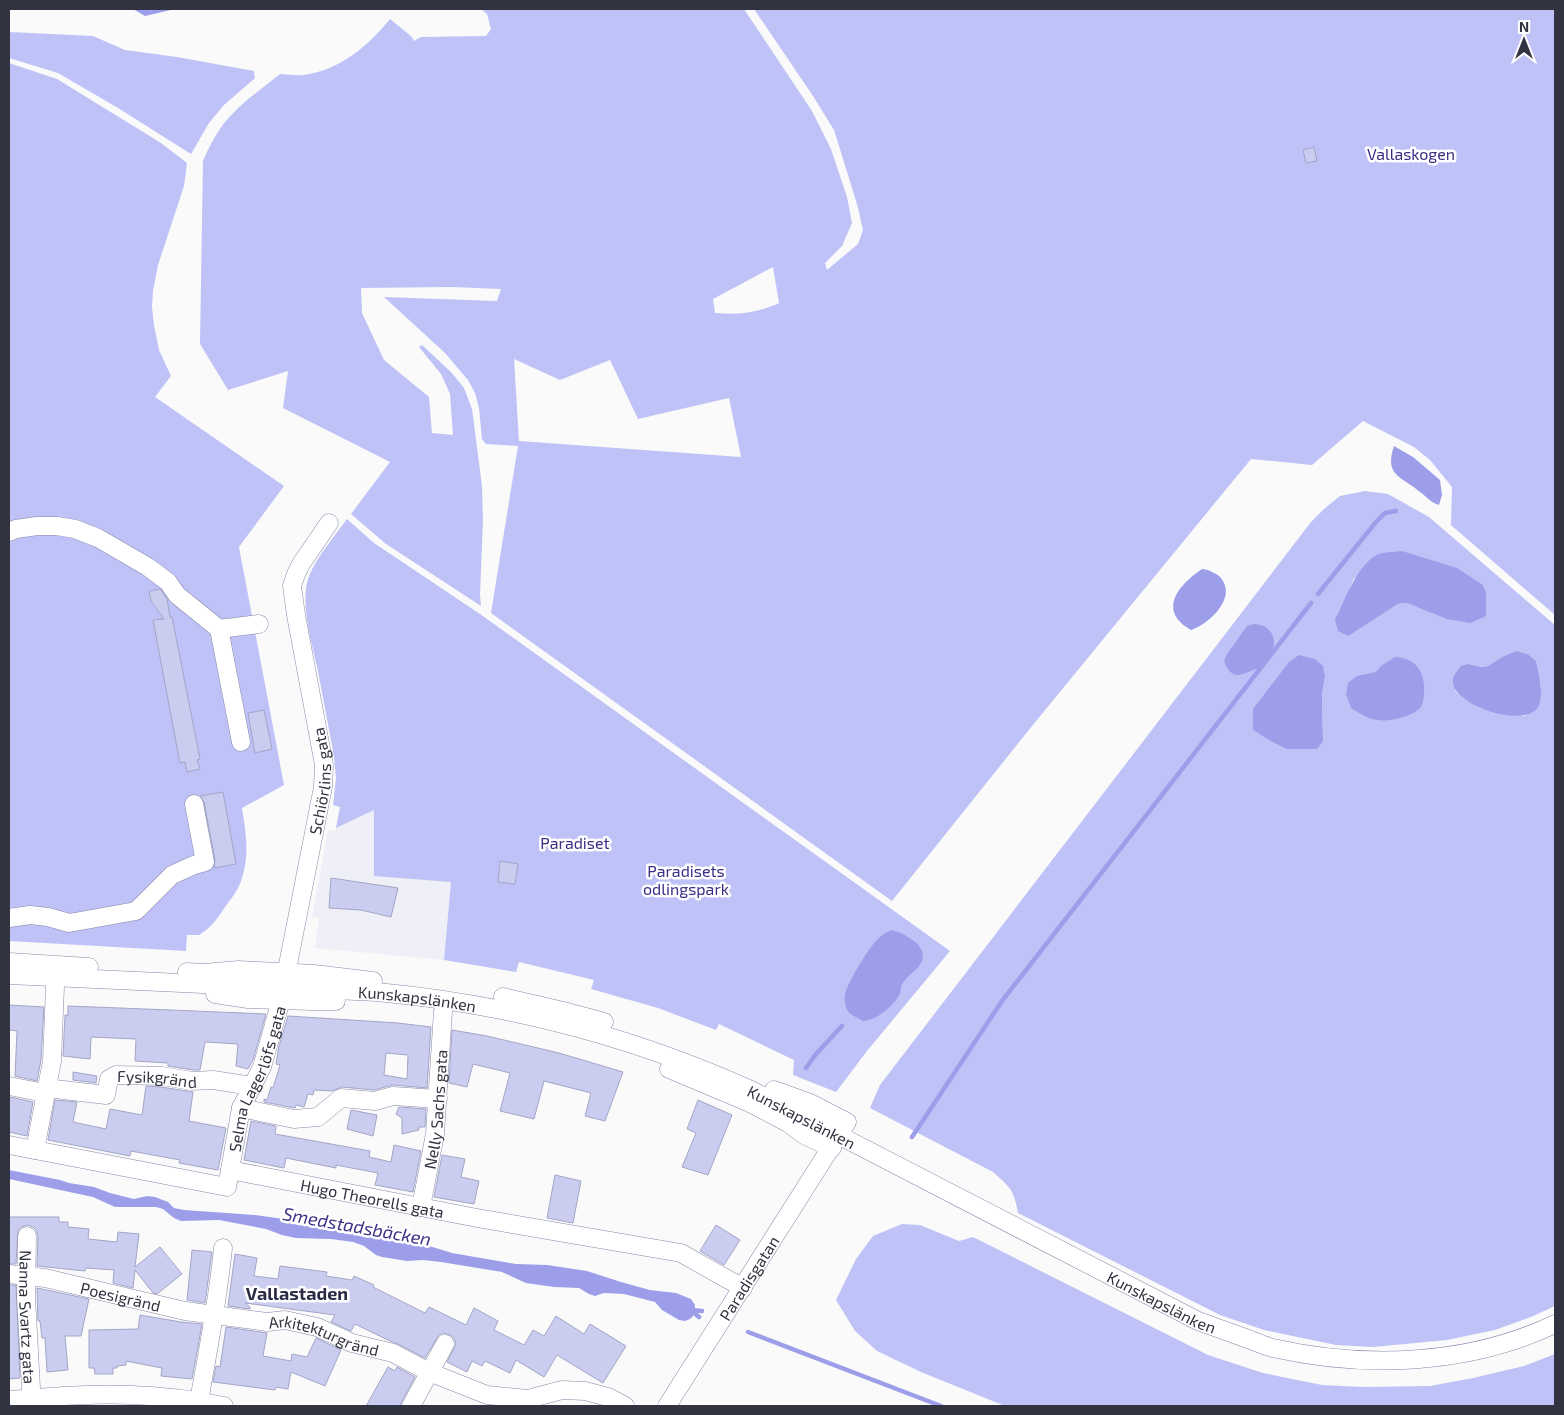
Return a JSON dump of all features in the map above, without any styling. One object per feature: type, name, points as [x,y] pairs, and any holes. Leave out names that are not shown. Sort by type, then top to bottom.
[{"type":"street","name":"Schiörlins gata","points":[[283,987],[323,787],[324,765],[292,586],[301,564],[329,523]]},
{"type":"street","points":[[9,532],[37,526],[57,526],[75,529],[98,538],[148,567],[168,582],[177,596],[219,629],[241,742]]},
{"type":"street","points":[[219,629],[259,624]]},
{"type":"street","points":[[9,918],[30,915],[48,917],[70,923],[136,911],[172,875],[204,862],[194,804]]},
{"type":"street","points":[[9,962],[204,972],[239,970],[283,987],[352,1001],[403,1005],[479,1016],[570,1036],[654,1063],[750,1103],[788,1123],[804,1135],[836,1141]]},
{"type":"street","name":"Kunskapslänken","points":[[9,975],[283,987],[426,996],[509,1010],[608,1036],[710,1071],[789,1109],[836,1141],[1198,1321],[1271,1348],[1334,1359],[1390,1361],[1450,1356],[1535,1333],[1555,1324]]},
{"type":"street","points":[[9,985],[219,994],[241,998],[283,987]]},
{"type":"street","points":[[35,1150],[52,1061],[56,987]]},
{"type":"street","name":"Selma Lagerlöfs gata","points":[[229,1178],[241,1108],[262,1067],[283,987]]},
{"type":"street","name":"Nelly Sachs gata","points":[[421,1207],[435,1134],[443,1010]]},
{"type":"street","name":"Fysikgränd","points":[[46,1091],[106,1094],[109,1078],[116,1075],[162,1076],[192,1081],[213,1080],[252,1086]]},
{"type":"street","points":[[9,1086],[46,1091]]},
{"type":"street","points":[[241,1108],[294,1119],[318,1117],[341,1098],[375,1101],[393,1096],[438,1099]]},
{"type":"street","name":"Paradisgatan","points":[[667,1406],[836,1141]]},
{"type":"street","name":"Hugo Theorells gata","points":[[9,1145],[421,1207],[681,1253],[743,1288]]},
{"type":"street","name":"Nanna Svartz gata","points":[[27,1236],[26,1297],[32,1402]]},
{"type":"street","points":[[199,1401],[215,1316],[223,1248]]},
{"type":"street","name":"Poesigränd","points":[[9,1274],[45,1278],[185,1311],[215,1316]]},
{"type":"street","name":"Arkitekturgränd","points":[[215,1316],[266,1322],[285,1320],[317,1327],[352,1343],[393,1353],[429,1372],[487,1395],[528,1399],[562,1390],[585,1391],[608,1397],[625,1406]]},
{"type":"street","points":[[411,1406],[445,1344]]},
{"type":"street","points":[[9,1400],[32,1402],[94,1395],[132,1395],[176,1398],[224,1406]]},
{"type":"shaded area","points":[[133,9],[175,9],[145,16]]},
{"type":"shaded area","points":[[1394,446],[1413,457],[1440,480],[1442,495],[1439,505],[1396,474],[1391,464]]},
{"type":"shaded area","points":[[1402,551],[1457,568],[1483,585],[1486,593],[1486,616],[1470,623],[1447,619],[1407,603],[1398,604],[1348,636],[1338,631],[1335,620],[1348,592],[1366,563],[1382,553]]},
{"type":"shaded area","points":[[1202,569],[1221,578],[1226,590],[1225,598],[1222,605],[1211,618],[1191,630],[1181,623],[1175,615],[1173,607],[1179,590],[1193,575]]},
{"type":"shaded area","points":[[1261,625],[1271,632],[1274,643],[1271,655],[1262,667],[1235,675],[1229,671],[1224,661],[1247,626]]},
{"type":"shaded area","points":[[1517,651],[1529,655],[1536,661],[1541,694],[1540,703],[1534,711],[1523,715],[1494,712],[1466,700],[1457,692],[1453,678],[1461,666],[1468,664],[1482,667],[1488,666],[1502,657]]},
{"type":"shaded area","points":[[1299,655],[1315,659],[1323,666],[1325,676],[1322,695],[1323,741],[1317,749],[1286,749],[1253,730],[1253,709],[1289,662]]},
{"type":"shaded area","points":[[1395,657],[1408,660],[1421,671],[1424,692],[1420,708],[1416,712],[1397,719],[1377,720],[1364,716],[1351,708],[1346,694],[1348,683],[1357,676],[1376,672],[1381,666]]},
{"type":"shaded area","points":[[374,809],[451,882],[444,960],[315,948],[319,918],[312,917],[328,830],[335,831],[336,828]]},
{"type":"shaded area","points":[[892,930],[910,938],[916,943],[923,953],[922,959],[919,966],[901,986],[900,994],[894,1003],[876,1017],[863,1021],[847,1010],[845,1004],[846,990],[872,945],[885,933]]},
{"type":"shaded area","points":[[9,1170],[94,1187],[134,1199],[147,1196],[155,1197],[168,1202],[174,1208],[184,1210],[255,1215],[326,1225],[383,1239],[416,1242],[452,1253],[516,1264],[547,1265],[587,1271],[650,1290],[676,1293],[691,1299],[695,1305],[695,1310],[690,1319],[685,1321],[679,1320],[662,1310],[655,1302],[624,1294],[604,1293],[595,1296],[579,1288],[526,1283],[502,1272],[441,1262],[407,1261],[382,1257],[364,1246],[353,1242],[296,1238],[266,1229],[219,1220],[181,1221],[163,1209],[156,1207],[115,1207],[93,1197],[9,1179]]},
{"type":"green space","name":"Vallaskogen","points":[[481,9],[744,9],[812,111],[831,149],[847,197],[852,223],[842,246],[825,263],[827,270],[858,244],[863,230],[857,204],[834,130],[754,9],[1555,9],[1555,615],[1451,525],[1452,487],[1430,460],[1414,447],[1363,421],[1312,465],[1251,459],[1032,726],[892,901],[491,613],[518,446],[486,444],[482,439],[479,408],[475,393],[468,380],[445,353],[384,297],[497,301],[501,289],[451,287],[361,288],[362,313],[384,360],[429,397],[432,433],[453,435],[450,394],[441,374],[419,347],[422,345],[451,372],[464,388],[472,409],[482,486],[481,606],[386,544],[351,514],[390,462],[283,408],[288,371],[228,390],[200,344],[203,161],[214,139],[228,118],[280,74],[304,75],[330,68],[341,62],[363,47],[390,19],[412,37],[414,41],[421,37],[486,36],[491,29],[487,14]],"holes":[[[773,267],[779,303],[748,312],[732,314],[715,313],[713,299]],[[514,359],[560,380],[610,360],[638,419],[729,398],[741,457],[519,441]]]},
{"type":"green space","points":[[9,32],[93,36],[125,50],[254,71],[255,78],[224,105],[209,123],[191,154],[58,73],[9,58]]},
{"type":"green space","points":[[9,63],[57,79],[161,143],[187,163],[184,186],[158,265],[153,291],[152,307],[159,350],[171,376],[155,397],[284,486],[239,547],[284,785],[242,808],[246,836],[246,863],[240,884],[211,926],[199,935],[187,935],[186,951],[9,941]]},
{"type":"green space","points":[[1365,491],[1388,494],[1429,517],[1555,625],[1555,1306],[1495,1330],[1447,1340],[1373,1347],[1336,1345],[1264,1330],[1220,1315],[1018,1213],[1015,1199],[1010,1190],[993,1172],[870,1108],[880,1085],[1311,522],[1340,496]],"holes":[[[1354,578],[1423,609],[1407,603],[1398,604],[1372,620],[1348,594]],[[1529,655],[1536,661],[1541,688],[1540,703],[1536,709],[1524,716],[1466,700],[1456,692],[1453,684],[1468,664],[1482,667],[1488,666],[1502,657]],[[1325,676],[1322,695],[1323,741],[1286,749],[1253,730]]]},
{"type":"green space","name":"Paradiset","points":[[347,519],[374,543],[480,614],[950,951],[867,1051],[836,1092],[793,1075],[794,1060],[719,1024],[716,1030],[658,1008],[591,989],[594,980],[519,962],[516,972],[444,960],[451,882],[374,876],[374,810],[336,828],[340,807],[333,805],[336,778],[334,757],[307,623],[305,598],[306,587],[313,568],[326,546]]},
{"type":"green space","points":[[902,1224],[920,1225],[959,1241],[973,1237],[1208,1355],[1263,1373],[1322,1385],[1364,1387],[1430,1386],[1524,1366],[1555,1354],[1555,1406],[1005,1406],[921,1372],[877,1351],[855,1331],[836,1300],[856,1259],[873,1236]]},
{"type":"building","points":[[1314,147],[1317,161],[1306,163],[1303,150]]},
{"type":"building","points":[[160,589],[167,599],[170,617],[172,617],[200,759],[197,760],[200,769],[187,772],[185,762],[180,763],[153,620],[164,619],[151,601],[149,591]]},
{"type":"building","points":[[264,710],[272,749],[255,753],[248,713]]},
{"type":"building","points":[[223,792],[236,864],[214,868],[215,860],[204,802],[200,796]]},
{"type":"building","points":[[500,861],[518,864],[515,884],[498,882]]},
{"type":"building","points":[[331,878],[398,888],[391,917],[361,910],[329,908]]},
{"type":"building","points":[[9,1005],[44,1007],[41,1060],[37,1081],[15,1076],[17,1031],[9,1030]]},
{"type":"building","points":[[68,1006],[266,1014],[253,1060],[248,1069],[236,1066],[238,1044],[205,1042],[200,1070],[193,1070],[168,1066],[168,1063],[135,1061],[136,1039],[91,1037],[90,1059],[63,1056],[65,1015],[68,1015]]},
{"type":"building","points":[[288,1016],[431,1027],[427,1088],[393,1085],[374,1090],[342,1087],[332,1091],[314,1090],[313,1095],[308,1094],[304,1107],[296,1105],[295,1108],[264,1102],[264,1099],[267,1100],[271,1087],[273,1088],[280,1065],[276,1064]],"holes":[[[386,1053],[408,1055],[407,1079],[384,1075]]]},
{"type":"building","points":[[452,1030],[559,1053],[623,1072],[605,1121],[585,1116],[591,1093],[544,1081],[534,1119],[500,1111],[510,1073],[473,1064],[467,1087],[449,1083]]},
{"type":"building","points":[[73,1072],[97,1076],[96,1083],[73,1080]]},
{"type":"building","points":[[146,1086],[193,1092],[189,1121],[226,1128],[218,1170],[179,1163],[180,1160],[131,1151],[130,1156],[48,1140],[55,1100],[77,1102],[73,1122],[106,1129],[110,1109],[142,1115]]},
{"type":"building","points":[[10,1097],[33,1102],[27,1136],[9,1132]]},
{"type":"building","points":[[698,1100],[732,1115],[708,1175],[682,1167],[696,1133],[687,1129]]},
{"type":"building","points":[[399,1107],[426,1109],[425,1127],[419,1127],[419,1130],[402,1134],[402,1118],[396,1114]]},
{"type":"building","points":[[351,1110],[377,1115],[373,1136],[347,1129]]},
{"type":"building","points":[[251,1121],[276,1126],[275,1134],[370,1151],[369,1157],[391,1162],[394,1145],[421,1151],[413,1192],[375,1185],[378,1173],[336,1165],[336,1168],[286,1158],[284,1168],[244,1160]]},
{"type":"building","points":[[442,1155],[465,1159],[461,1177],[479,1181],[474,1204],[434,1197]]},
{"type":"building","points":[[555,1175],[581,1181],[573,1223],[547,1218]]},
{"type":"building","points":[[9,1217],[59,1217],[59,1222],[68,1222],[68,1227],[89,1229],[88,1239],[117,1242],[118,1232],[139,1234],[135,1267],[160,1247],[182,1274],[157,1294],[153,1293],[135,1270],[133,1288],[113,1283],[114,1270],[86,1268],[85,1271],[37,1266],[38,1236],[36,1230],[28,1225],[21,1227],[18,1231],[16,1264],[9,1264]]},
{"type":"building","points":[[716,1225],[740,1240],[724,1265],[700,1251]]},
{"type":"building","points":[[192,1250],[212,1252],[205,1303],[187,1300]]},
{"type":"building","points":[[235,1254],[257,1258],[254,1276],[278,1279],[280,1266],[327,1272],[326,1276],[352,1280],[354,1276],[425,1313],[429,1307],[466,1325],[474,1308],[498,1321],[494,1330],[524,1345],[533,1330],[544,1336],[556,1316],[584,1334],[590,1324],[626,1346],[603,1383],[557,1355],[544,1377],[516,1360],[510,1373],[485,1361],[482,1366],[472,1361],[467,1372],[447,1362],[456,1344],[454,1338],[444,1333],[439,1335],[425,1358],[355,1324],[351,1331],[331,1322],[335,1315],[245,1303],[250,1309],[228,1306]]},
{"type":"building","points":[[9,1285],[16,1285],[20,1378],[9,1379]]},
{"type":"building","points":[[37,1288],[89,1299],[81,1336],[65,1336],[68,1370],[47,1372],[45,1338],[42,1338],[40,1321],[38,1321]]},
{"type":"building","points":[[140,1315],[202,1324],[192,1379],[161,1376],[162,1368],[126,1361],[126,1365],[113,1368],[113,1374],[95,1374],[94,1368],[89,1368],[89,1330],[138,1329]]},
{"type":"building","points":[[226,1327],[267,1333],[263,1356],[291,1361],[292,1354],[307,1357],[316,1338],[341,1350],[325,1386],[291,1372],[288,1389],[276,1387],[275,1390],[213,1382],[216,1366],[220,1367]]},
{"type":"building","points":[[388,1367],[395,1371],[397,1367],[415,1377],[400,1406],[366,1406]]},
{"type":"waterway","points":[[1318,594],[1376,522],[1385,513],[1396,511]]},
{"type":"waterway","points":[[912,1137],[1002,1001],[1311,603]]},
{"type":"waterway","points":[[806,1068],[816,1054],[842,1026]]},
{"type":"waterway","name":"Smedstadsbäcken","points":[[690,1310],[702,1311]]},
{"type":"waterway","name":"Smedstadsbäcken","points":[[692,1311],[699,1317]]},
{"type":"waterway","points":[[748,1332],[941,1406]]},
{"type":"district","name":"Vallastaden","points":[[297,1293]]},
{"type":"park label","name":"Paradisets odlingspark","points":[[686,879]]}]
